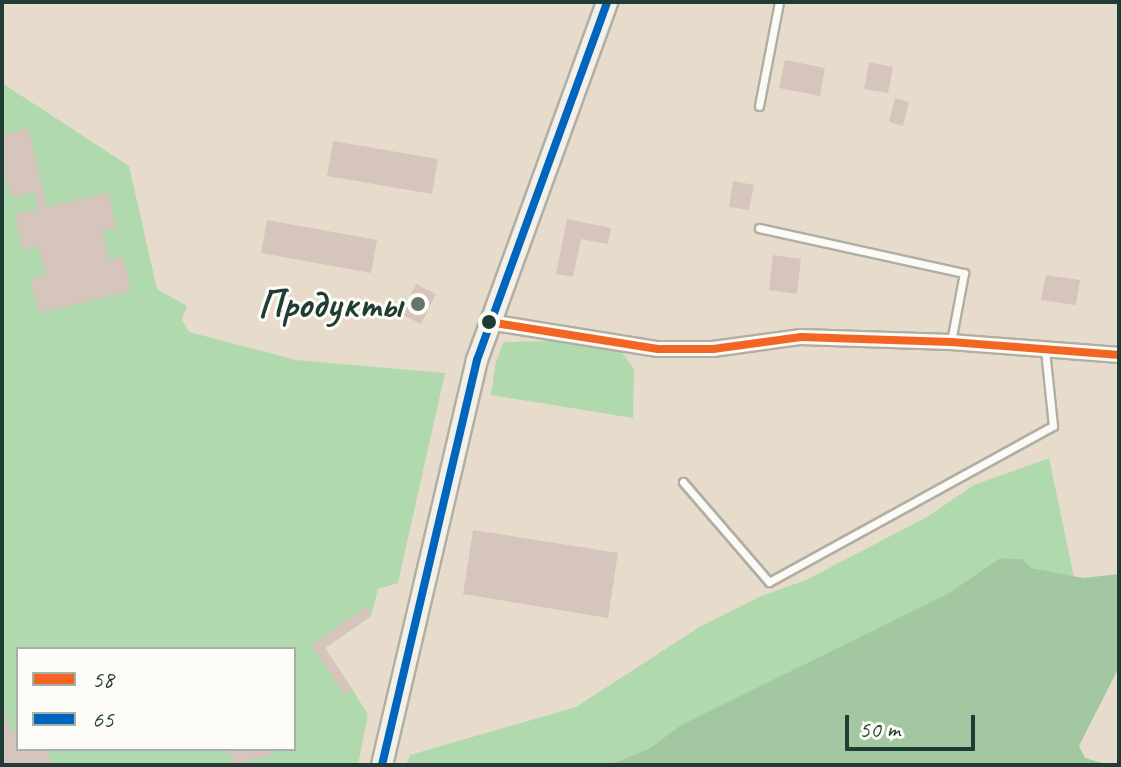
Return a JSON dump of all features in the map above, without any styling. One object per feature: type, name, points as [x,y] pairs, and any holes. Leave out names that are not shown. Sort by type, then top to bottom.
[{"type":"main road","points":[[382,765],[460,421],[489,322],[607,2]]},
{"type":"street","points":[[489,322],[658,349],[713,349],[801,337],[951,342],[1119,355]]},
{"type":"lane","points":[[759,106],[779,2]]},
{"type":"lane","points":[[759,228],[964,273],[951,342]]},
{"type":"lane","points":[[683,482],[769,582],[1053,426],[1045,350]]},
{"type":"green space","points":[[2,83],[129,166],[157,289],[187,306],[182,320],[189,332],[296,360],[445,373],[398,583],[378,589],[371,616],[325,648],[368,714],[358,765],[2,765]]},
{"type":"green space","points":[[551,341],[621,351],[634,369],[633,418],[491,395],[496,361],[504,342]]},
{"type":"green space","points":[[1049,458],[1074,577],[1032,568],[1022,559],[1000,558],[949,593],[681,725],[650,748],[609,765],[406,765],[410,755],[576,707],[701,626],[761,596],[806,580],[927,517],[974,485]]},
{"type":"green space","points":[[1000,558],[1022,559],[1032,568],[1083,578],[1119,574],[1119,667],[1079,746],[1085,758],[1109,765],[609,765],[650,748],[681,725],[949,593]]},
{"type":"building","points":[[785,60],[825,68],[820,96],[779,88]]},
{"type":"building","points":[[869,62],[893,67],[888,93],[864,89]]},
{"type":"building","points":[[895,98],[909,102],[903,126],[889,122]]},
{"type":"building","points":[[28,128],[47,207],[108,192],[116,228],[102,231],[109,260],[123,256],[131,291],[39,313],[30,278],[46,275],[39,246],[23,250],[15,215],[38,209],[34,192],[11,198],[2,160],[2,134]]},
{"type":"building","points":[[333,141],[438,159],[432,194],[327,176]]},
{"type":"building","points":[[733,181],[754,185],[749,210],[729,207]]},
{"type":"building","points":[[567,219],[611,228],[608,244],[581,239],[573,277],[556,274]]},
{"type":"building","points":[[267,220],[377,240],[371,273],[261,253]]},
{"type":"building","points":[[773,255],[801,259],[797,294],[769,290]]},
{"type":"building","points":[[1046,275],[1080,280],[1076,305],[1041,300]]},
{"type":"building","name":"Продукты","points":[[416,284],[436,294],[421,324],[401,314]]},
{"type":"building","points":[[473,530],[618,553],[608,618],[463,594]]},
{"type":"building","points":[[366,607],[371,616],[325,648],[353,690],[345,695],[311,645]]},
{"type":"building","points":[[2,702],[11,733],[16,732],[16,751],[47,751],[53,765],[2,765]]},
{"type":"building","points":[[230,751],[271,751],[272,755],[233,765]]},
{"type":"transit line","name":"65","points":[[382,765],[477,360],[607,2]]},
{"type":"transit line","name":"58","points":[[489,322],[658,349],[713,349],[801,337],[951,342],[1119,355]]},
{"type":"place","name":"Продукты","points":[[418,304]]}]
